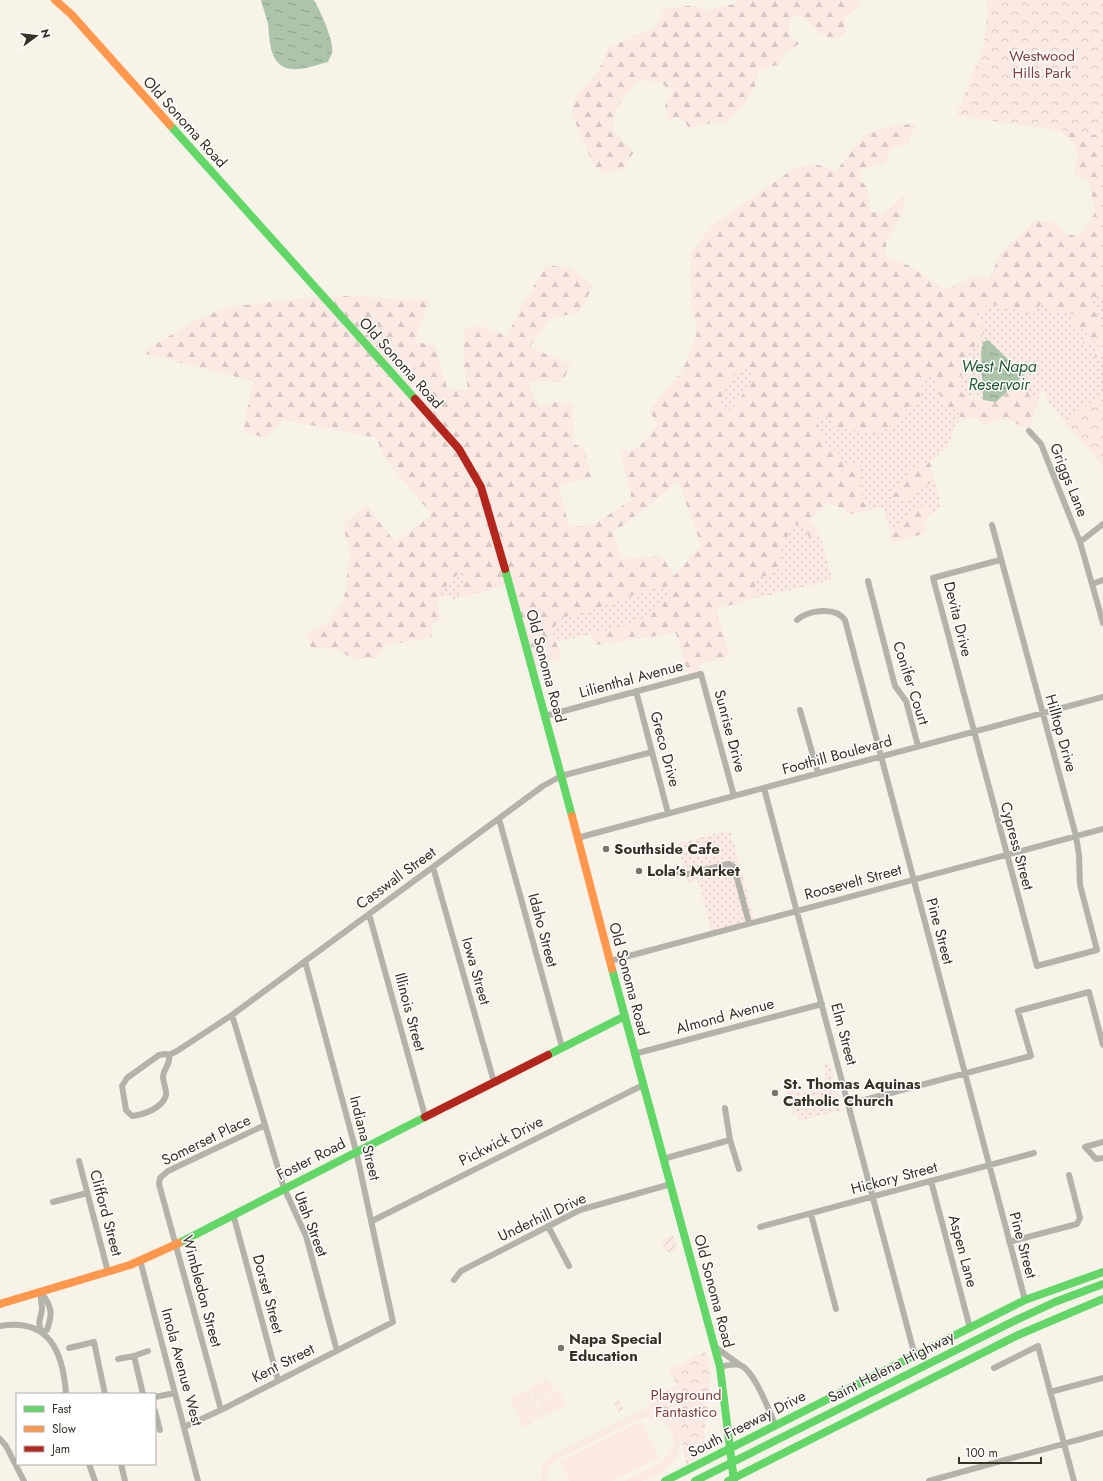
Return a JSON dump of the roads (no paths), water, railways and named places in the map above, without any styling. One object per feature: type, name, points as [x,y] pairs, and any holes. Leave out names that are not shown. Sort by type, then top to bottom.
[{"type":"main road","name":"Old Sonoma Road","points":[[55,0],[71,14],[458,449],[481,487],[546,716],[634,1054],[715,1347],[720,1367],[734,1481]]},
{"type":"main road","name":"Foster Road","points":[[0,1304],[108,1272],[176,1244],[356,1151],[625,1016]]},
{"type":"main road","name":"South Freeway Drive","points":[[664,1481],[1025,1300],[1103,1272]]},
{"type":"main road","name":"Saint Helena Highway","points":[[695,1481],[1022,1317],[1103,1284]]},
{"type":"main road","name":"Saint Helena Highway","points":[[728,1481],[1018,1335],[1103,1299]]},
{"type":"street","name":"Griggs Lane","points":[[1030,431],[1041,444],[1080,542],[1103,623]]},
{"type":"street","points":[[1080,542],[1103,524]]},
{"type":"street","name":"Hilltop Drive","points":[[992,525],[1000,560],[1076,836],[1079,855],[1080,885],[1097,950],[1037,966]]},
{"type":"street","name":"Devita Drive","points":[[973,732],[933,578],[1000,560]]},
{"type":"street","points":[[1092,584],[1103,580]]},
{"type":"street","name":"Conifer Court","points":[[868,581],[895,686],[906,701],[918,746]]},
{"type":"street","name":"Pine Street","points":[[797,620],[801,616],[816,612],[833,612],[842,616],[1025,1300]]},
{"type":"street","name":"Lilienthal Avenue","points":[[546,716],[700,674]]},
{"type":"street","name":"Sunrise Drive","points":[[700,674],[734,796]]},
{"type":"street","name":"Greco Drive","points":[[636,692],[668,813]]},
{"type":"street","name":"Foothill Boulevard","points":[[577,838],[1103,697]]},
{"type":"street","points":[[800,710],[818,773]]},
{"type":"street","name":"Cypress Street","points":[[973,732],[1037,966]]},
{"type":"street","name":"Casswall Street","points":[[169,1055],[170,1059],[163,1076],[166,1095],[163,1102],[151,1110],[132,1116],[126,1110],[122,1086],[127,1078],[159,1055],[169,1055],[232,1015],[543,786],[561,776],[652,752]]},
{"type":"street","name":"Elm Street","points":[[764,788],[798,911],[915,1356]]},
{"type":"street","name":"Idaho Street","points":[[499,819],[562,1047]]},
{"type":"street","name":"Roosevelt Street","points":[[610,961],[1103,829]]},
{"type":"street","points":[[679,873],[688,874],[729,864],[734,867],[749,923]]},
{"type":"street","name":"Iowa Street","points":[[434,867],[494,1082]]},
{"type":"street","name":"Illinois Street","points":[[370,914],[425,1116]]},
{"type":"street","name":"Indiana Street","points":[[305,961],[356,1151],[393,1322]]},
{"type":"street","points":[[849,1104],[964,1075],[1031,1056],[1018,1011],[1089,992],[1103,1045]]},
{"type":"street","name":"Almond Avenue","points":[[634,1054],[822,1004]]},
{"type":"street","name":"Utah Street","points":[[232,1015],[284,1188],[306,1236],[337,1351]]},
{"type":"street","name":"Pickwick Drive","points":[[372,1221],[643,1085]]},
{"type":"street","points":[[725,1108],[730,1140],[739,1169]]},
{"type":"street","name":"Somerset Place","points":[[160,1178],[168,1171],[265,1125]]},
{"type":"street","points":[[664,1159],[730,1140]]},
{"type":"street","points":[[1103,1142],[1085,1147],[1096,1159],[1103,1158]]},
{"type":"street","name":"Hickory Street","points":[[760,1227],[1034,1153]]},
{"type":"street","name":"Clifford Street","points":[[79,1161],[108,1272]]},
{"type":"street","points":[[1009,1242],[1077,1224],[1080,1218],[1069,1175]]},
{"type":"street","name":"Wimbledon Street","points":[[160,1178],[159,1184],[221,1410]]},
{"type":"street","name":"Aspen Lane","points":[[931,1181],[970,1328]]},
{"type":"street","name":"Underhill Drive","points":[[454,1280],[460,1271],[580,1210],[671,1184]]},
{"type":"street","points":[[53,1202],[87,1193]]},
{"type":"street","name":"Dorset Street","points":[[233,1214],[278,1380]]},
{"type":"street","points":[[811,1214],[836,1309]]},
{"type":"street","points":[[548,1226],[569,1266]]},
{"type":"street","name":"Imola Avenue West","points":[[140,1260],[198,1481]]},
{"type":"street","points":[[41,1292],[39,1300],[42,1306],[38,1322],[41,1331]]},
{"type":"street","points":[[41,1292],[47,1300],[52,1317],[47,1330],[41,1331]]},
{"type":"street","name":"Kent Street","points":[[184,1427],[221,1410],[393,1322]]},
{"type":"street","points":[[0,1326],[25,1324],[41,1331],[55,1344],[58,1350],[65,1381],[66,1393]]},
{"type":"street","points":[[69,1348],[94,1342],[105,1393]]},
{"type":"street","points":[[994,1368],[1038,1346],[1074,1481]]},
{"type":"street","points":[[715,1347],[743,1367],[753,1378],[776,1426]]},
{"type":"street","points":[[118,1359],[134,1356],[148,1351]]},
{"type":"street","points":[[134,1356],[144,1393]]},
{"type":"street","points":[[720,1367],[728,1364],[743,1367]]},
{"type":"street","points":[[1050,1392],[1103,1378]]},
{"type":"street","points":[[156,1397],[174,1394]]},
{"type":"street","points":[[156,1414],[160,1430]]},
{"type":"street","points":[[928,1481],[1103,1433]]},
{"type":"street","points":[[0,1439],[6,1446],[24,1481]]},
{"type":"street","points":[[89,1465],[95,1481]]},
{"type":"street","points":[[121,1465],[125,1481]]},
{"type":"water","points":[[261,0],[314,0],[323,19],[331,42],[332,53],[328,62],[301,69],[291,69],[278,63],[270,45],[268,24]]},
{"type":"water","name":"West Napa Reservoir","points":[[988,340],[1024,375],[996,402],[983,400],[981,353],[983,342]]},
{"type":"place","name":"Southside Cafe","points":[[606,849]]},
{"type":"place","name":"Lola’s Market","points":[[639,871]]},
{"type":"place","name":"St. Thomas Aquinas Catholic Church","points":[[775,1093]]},
{"type":"place","name":"Napa Special Education","points":[[561,1348]]},
{"type":"park label","name":"Westwood Hills Park","points":[[1042,64]]},
{"type":"park label","name":"Playground Fantastico","points":[[686,1404]]}]
